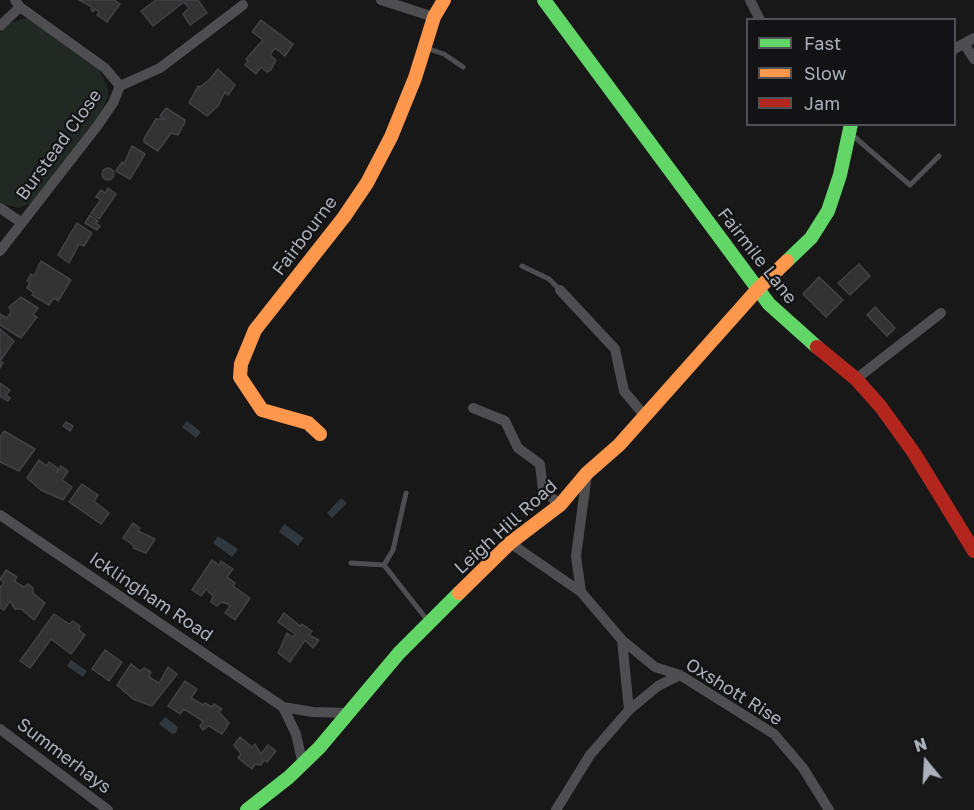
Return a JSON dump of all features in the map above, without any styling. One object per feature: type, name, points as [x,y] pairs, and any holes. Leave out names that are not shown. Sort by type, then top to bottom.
[{"type":"street","points":[[381,0],[434,17]]},
{"type":"street","name":"Fairbourne","points":[[320,434],[308,423],[262,410],[240,377],[241,363],[255,330],[344,218],[367,183],[391,137],[425,48],[434,17],[444,0]]},
{"type":"street","name":"Fairmile Lane","points":[[544,0],[758,289],[783,319],[856,379],[904,437],[974,551]]},
{"type":"street","points":[[750,0],[759,18]]},
{"type":"street","name":"Burstead Close","points":[[0,26],[17,4],[105,68],[120,86]]},
{"type":"street","name":"Burstead Close","points":[[0,251],[98,125],[113,103],[120,86],[160,68],[243,5]]},
{"type":"street","points":[[974,38],[960,47],[974,59]]},
{"type":"street","name":"Leigh Hill Road","points":[[247,810],[303,765],[386,667],[510,543],[560,505],[587,474],[619,445],[758,289],[811,238],[828,211],[840,175],[850,128]]},
{"type":"street","name":"Burstead Close","points":[[0,208],[22,223]]},
{"type":"street","points":[[560,290],[615,349],[624,391],[644,415]]},
{"type":"street","points":[[856,379],[941,313]]},
{"type":"street","points":[[473,408],[505,421],[518,448],[540,464],[543,490],[560,505]]},
{"type":"street","points":[[581,592],[576,556],[587,474]]},
{"type":"street","name":"Icklingham Road","points":[[0,515],[283,707],[313,712],[349,713]]},
{"type":"street","name":"Oxshott Rise","points":[[510,543],[581,592],[622,640],[655,667],[680,675],[774,734],[803,768],[829,810]]},
{"type":"street","points":[[622,640],[629,710]]},
{"type":"street","points":[[556,810],[590,755],[629,710],[658,686],[680,675]]},
{"type":"street","points":[[283,707],[296,734],[303,765]]},
{"type":"street","name":"Summerhays","points":[[0,729],[108,810]]},
{"type":"lane","points":[[425,48],[444,54],[463,67]]},
{"type":"lane","points":[[850,128],[910,184],[939,156]]},
{"type":"lane","points":[[522,266],[549,279],[560,290]]},
{"type":"lane","points":[[384,566],[393,550],[406,493]]},
{"type":"lane","points":[[351,563],[384,566],[430,623]]},
{"type":"shaded area","points":[[25,18],[35,21],[99,68],[108,89],[108,97],[98,117],[32,203],[18,208],[0,203],[0,33],[8,24]]},
{"type":"shaded area","points":[[187,421],[201,432],[196,438],[182,427]]},
{"type":"shaded area","points":[[341,498],[347,503],[332,518],[327,513]]},
{"type":"shaded area","points":[[284,524],[304,538],[298,546],[279,532]]},
{"type":"shaded area","points":[[218,536],[238,549],[232,557],[213,543]]},
{"type":"shaded area","points":[[71,660],[87,671],[83,677],[67,666]]},
{"type":"shaded area","points":[[165,717],[178,727],[176,733],[172,734],[159,724]]},
{"type":"building","points":[[79,0],[114,0],[120,4],[107,22],[97,15],[99,12],[95,9],[93,12],[92,7]]},
{"type":"building","points":[[156,0],[198,0],[207,13],[190,25],[183,14],[189,8],[184,2],[153,26],[141,11]]},
{"type":"building","points":[[261,20],[293,44],[285,56],[275,48],[270,55],[276,60],[271,70],[267,72],[261,67],[256,74],[245,65],[248,61],[246,59],[263,40],[252,32]]},
{"type":"building","points":[[218,69],[235,85],[228,95],[225,92],[218,106],[207,116],[189,103],[198,86],[200,87],[210,79]]},
{"type":"building","points":[[166,108],[185,120],[178,135],[171,133],[158,151],[144,142],[144,139],[156,119],[165,119],[160,116]]},
{"type":"building","points":[[132,146],[145,154],[130,179],[116,171],[122,162],[124,164]]},
{"type":"building","points":[[110,168],[114,174],[110,180],[106,180],[102,172]]},
{"type":"building","points":[[108,188],[116,194],[99,219],[91,213],[101,200],[96,197],[101,190],[105,193]]},
{"type":"building","points":[[90,215],[98,221],[96,224],[100,226],[97,230],[85,223]]},
{"type":"building","points":[[77,223],[92,233],[84,246],[79,244],[69,263],[58,255]]},
{"type":"building","points":[[41,261],[71,280],[58,301],[54,298],[49,305],[32,295],[34,293],[27,288],[30,283],[27,281],[31,274],[34,276]]},
{"type":"building","points":[[859,264],[870,276],[850,295],[838,283]]},
{"type":"building","points":[[819,277],[843,300],[826,317],[803,294]]},
{"type":"building","points":[[21,297],[38,308],[33,315],[37,317],[21,338],[0,325],[0,314],[7,318],[11,312],[9,307]]},
{"type":"building","points":[[875,307],[895,328],[887,336],[867,315]]},
{"type":"building","points":[[0,329],[14,341],[0,361]]},
{"type":"building","points":[[0,383],[10,390],[6,395],[10,398],[8,401],[0,396]]},
{"type":"building","points":[[66,422],[73,426],[70,431],[63,426]]},
{"type":"building","points":[[4,431],[35,449],[19,471],[0,462],[0,437]]},
{"type":"building","points":[[39,460],[47,466],[49,462],[58,468],[57,473],[61,466],[68,471],[62,480],[72,487],[63,500],[41,490],[27,478]]},
{"type":"building","points":[[82,484],[98,495],[94,501],[109,513],[101,524],[69,502]]},
{"type":"building","points":[[133,523],[140,528],[138,531],[155,539],[146,553],[133,548],[134,546],[123,538]]},
{"type":"building","points":[[212,560],[219,565],[221,561],[233,569],[227,577],[235,583],[233,586],[250,598],[235,620],[225,613],[230,606],[228,604],[221,602],[217,606],[211,602],[213,596],[206,589],[201,596],[192,590]]},
{"type":"building","points":[[6,570],[17,577],[14,581],[24,587],[28,584],[33,588],[33,593],[45,603],[34,620],[21,609],[15,609],[10,601],[4,610],[0,608],[0,587],[4,583],[0,579]]},
{"type":"building","points":[[284,613],[300,626],[302,624],[312,631],[309,635],[319,640],[313,648],[305,640],[290,662],[278,653],[287,633],[293,637],[295,634],[278,622]]},
{"type":"building","points":[[54,614],[69,624],[73,621],[80,626],[79,630],[85,635],[71,654],[51,639],[30,668],[20,661]]},
{"type":"building","points":[[105,650],[122,662],[109,681],[92,669]]},
{"type":"building","points":[[131,664],[140,671],[144,668],[151,672],[149,677],[159,683],[168,667],[177,674],[152,706],[133,699],[117,685]]},
{"type":"building","points":[[185,681],[197,689],[191,698],[203,705],[205,703],[212,707],[214,704],[222,709],[219,712],[229,723],[222,734],[209,726],[203,730],[200,726],[203,721],[184,709],[180,714],[168,706]]},
{"type":"building","points":[[240,737],[252,747],[255,744],[261,754],[268,745],[276,751],[267,762],[264,760],[261,765],[255,764],[252,769],[238,758],[241,754],[234,745]]},
{"type":"traffic: fast","points":[[544,0],[769,304],[817,347]]},
{"type":"traffic: fast","points":[[787,261],[811,238],[828,211],[840,175],[851,126]]},
{"type":"traffic: fast","points":[[247,810],[289,777],[319,748],[399,653],[459,593]]},
{"type":"traffic: slow","points":[[320,434],[308,423],[262,410],[240,377],[241,364],[255,330],[344,217],[367,183],[391,137],[415,78],[434,17],[444,0]]},
{"type":"traffic: slow","points":[[459,593],[510,543],[560,505],[587,473],[619,445],[758,289],[787,261]]},
{"type":"traffic: jam","points":[[817,347],[856,379],[881,407],[914,453],[974,551]]}]
